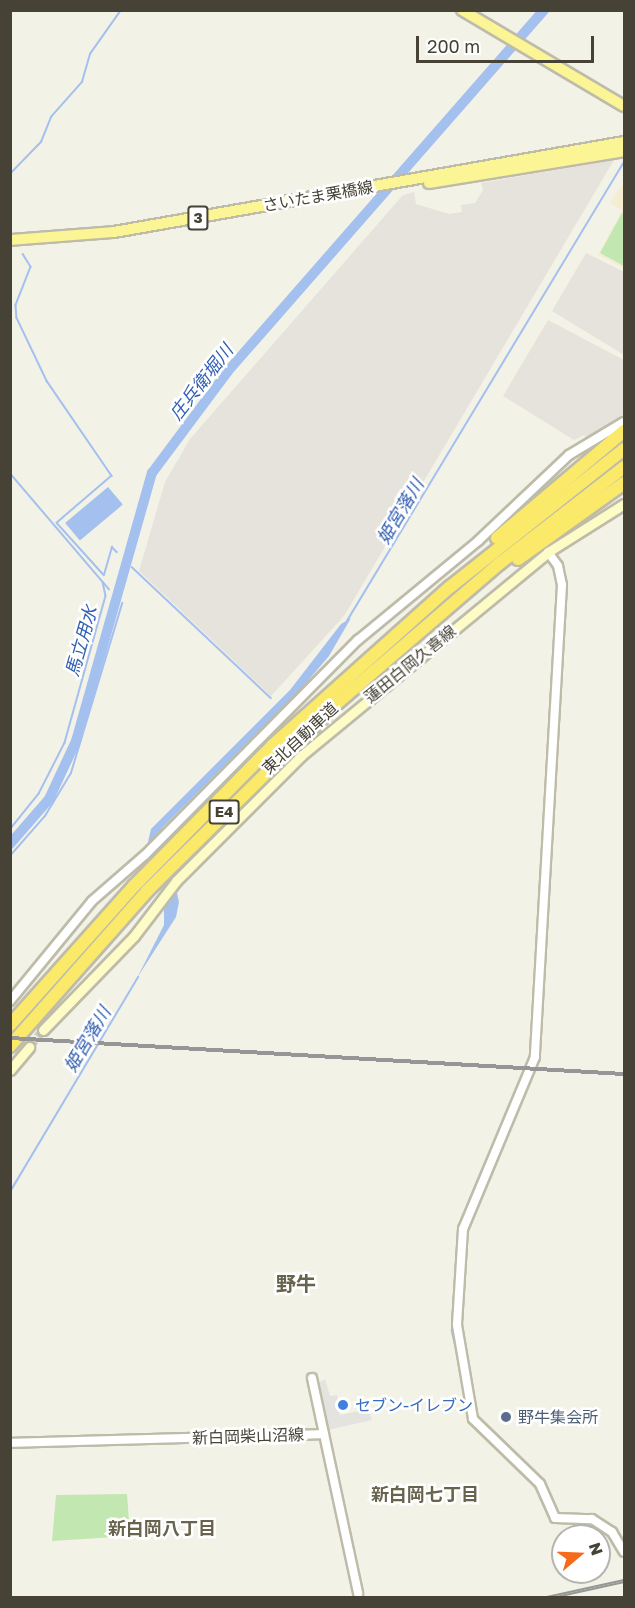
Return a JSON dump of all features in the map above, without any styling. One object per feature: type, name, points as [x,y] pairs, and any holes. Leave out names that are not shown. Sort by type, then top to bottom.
[{"type":"highway","points":[[450,587],[492,542],[620,435]]},
{"type":"highway","name":"東北自動車道","points":[[10,1025],[89,935],[232,784],[450,587],[624,449]]},
{"type":"highway","name":"東北自動車道","points":[[10,1046],[101,940],[209,827],[336,704],[459,597],[624,467]]},
{"type":"highway","points":[[459,597],[624,483]]},
{"type":"main road","points":[[462,10],[624,106]]},
{"type":"main road","name":"さいたま栗橋線","points":[[10,247],[115,239],[621,142]]},
{"type":"main road","name":"さいたま栗橋線","points":[[400,185],[624,151]]},
{"type":"main road","name":"さいたま栗橋線","points":[[10,240],[114,232],[380,189]]},
{"type":"main road","name":"蓮田白岡久喜線","points":[[43,1030],[129,942],[176,880],[302,755],[548,552],[624,504]]},
{"type":"main road","points":[[10,1070],[28,1047]]},
{"type":"street","points":[[10,1001],[100,893],[152,848],[358,640],[478,541],[569,455],[624,422]]},
{"type":"street","points":[[548,552],[558,566],[562,585],[535,1057],[463,1229],[457,1325],[473,1419],[540,1484],[555,1518],[592,1519],[612,1532],[624,1552]]},
{"type":"street","points":[[312,1378],[324,1434]]},
{"type":"street","name":"新白岡柴山沼線","points":[[10,1443],[324,1434],[358,1593]]},
{"type":"shaded area","points":[[614,160],[344,616],[271,696],[139,571],[165,482],[190,439],[403,195],[414,192],[416,204],[449,214],[462,212],[461,205],[475,203],[483,190],[481,183]]},
{"type":"shaded area","points":[[624,183],[624,268],[598,255],[622,210],[610,203]]},
{"type":"shaded area","points":[[586,253],[624,272],[624,355],[552,311]]},
{"type":"shaded area","points":[[548,320],[624,360],[624,414],[588,439],[584,435],[574,440],[503,396]]},
{"type":"shaded area","points":[[325,1379],[330,1396],[337,1395],[340,1415],[368,1409],[372,1420],[328,1430],[318,1383]]},
{"type":"green space","points":[[622,213],[624,214],[624,266],[600,253]]},
{"type":"green space","points":[[127,1494],[130,1536],[52,1541],[56,1495]]},
{"type":"water","points":[[108,487],[123,505],[80,541],[65,523]]},
{"type":"water","points":[[351,618],[329,656],[301,689],[162,828],[161,833],[147,846],[151,829],[290,690],[341,624]]},
{"type":"water","points":[[176,888],[179,902],[176,917],[137,978],[164,925],[164,903]]},
{"type":"waterway","points":[[10,174],[41,142],[51,117],[82,82],[90,54],[121,10]]},
{"type":"waterway","name":"庄兵衛堀川","points":[[10,844],[49,799],[76,741],[152,473],[228,371],[544,10]]},
{"type":"waterway","name":"姫宮落川","points":[[347,621],[624,162]]},
{"type":"waterway","points":[[23,254],[31,267],[16,305],[17,318],[47,381],[112,476],[57,523],[104,575],[112,547],[117,552]]},
{"type":"waterway","name":"馬立用水","points":[[10,473],[103,582],[106,596],[65,743],[39,794],[10,830]]},
{"type":"waterway","points":[[132,567],[271,698]]},
{"type":"waterway","name":"馬立用水","points":[[104,583],[109,589]]},
{"type":"waterway","points":[[10,856],[45,816],[71,773],[122,604]]},
{"type":"waterway","name":"姫宮落川","points":[[10,1192],[138,977]]},
{"type":"waterway","points":[[486,1161],[523,1075]]},
{"type":"waterway","points":[[452,1321],[459,1227],[483,1168]]},
{"type":"waterway","points":[[452,1330],[458,1355]]},
{"type":"tunnel","points":[[29,1047],[43,1030]]},
{"type":"railway","points":[[10,1038],[624,1074]]},
{"type":"railway","points":[[547,1598],[624,1581]]},
{"type":"place","name":"セブン-イレブン","points":[[343,1405]]},
{"type":"place","name":"野牛集会所","points":[[506,1417]]},
{"type":"district","name":"野牛","points":[[296,1283]]},
{"type":"district","name":"新白岡七丁目","points":[[425,1494]]},
{"type":"district","name":"新白岡八丁目","points":[[162,1528]]}]
